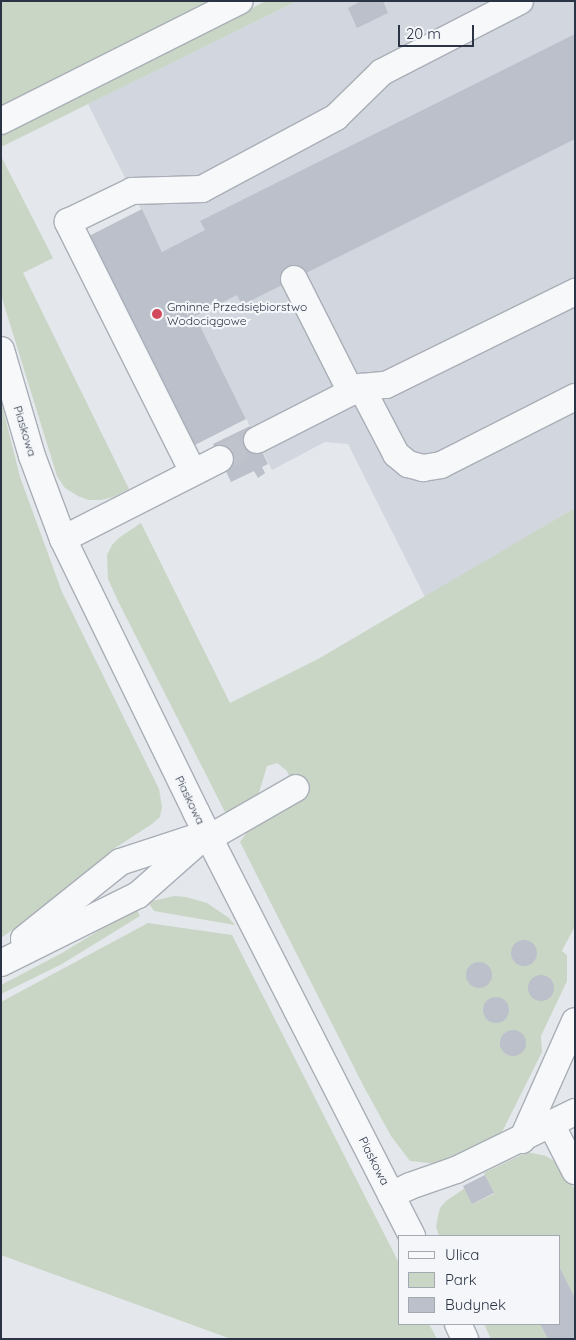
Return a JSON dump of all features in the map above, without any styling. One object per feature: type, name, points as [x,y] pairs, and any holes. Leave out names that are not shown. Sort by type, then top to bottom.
[{"type":"street","points":[[1,121],[240,1]]},
{"type":"street","points":[[192,472],[68,222],[132,191],[202,189],[336,117],[382,72],[520,1]]},
{"type":"street","points":[[294,279],[356,389],[396,454],[408,464],[423,468],[441,465],[575,396]]},
{"type":"street","points":[[257,440],[356,389],[386,385],[575,292]]},
{"type":"street","name":"Piaskowa","points":[[1,350],[32,456],[63,539],[208,836],[411,1235]]},
{"type":"street","points":[[63,539],[220,459]]},
{"type":"street","points":[[1,962],[138,895],[208,836],[296,788]]},
{"type":"street","points":[[1,958],[120,862],[208,836]]},
{"type":"street","points":[[522,1140],[575,1021]]},
{"type":"street","points":[[391,1195],[410,1186],[456,1170],[522,1140],[575,1112]]},
{"type":"street","points":[[552,1124],[575,1171]]},
{"type":"street","points":[[458,1325],[465,1339]]},
{"type":"shaded area","points":[[297,1],[575,1],[575,508],[425,597],[348,444],[325,442],[272,470],[88,104]]},
{"type":"green space","points":[[1,1],[215,1],[1,111]]},
{"type":"green space","points":[[266,1],[297,1],[1,147],[1,136]]},
{"type":"green space","points":[[1,156],[53,258],[23,273],[129,489],[113,497],[101,500],[88,500],[65,488],[57,476],[1,295]]},
{"type":"green space","points":[[1,401],[20,477],[62,592],[159,789],[162,807],[160,817],[152,824],[109,852],[110,860],[1,938]]},
{"type":"green space","points":[[575,508],[575,926],[562,951],[567,955],[567,981],[541,1036],[542,1052],[500,1136],[438,1164],[410,1161],[391,1136],[364,1087],[240,842],[252,825],[292,784],[287,771],[277,763],[267,766],[255,806],[226,814],[118,601],[108,579],[107,555],[112,545],[120,537],[141,523],[230,703],[318,659]]},
{"type":"green space","points":[[174,896],[186,897],[207,903],[229,918],[235,925],[154,911],[148,902]]},
{"type":"green space","points":[[136,908],[140,916],[62,964],[1,994],[1,985],[62,953]]},
{"type":"green space","points":[[148,923],[232,935],[398,1261],[398,1325],[430,1325],[437,1339],[231,1339],[1,1255],[1,1002]]},
{"type":"green space","points":[[527,1152],[546,1156],[556,1162],[568,1177],[575,1190],[575,1298],[561,1270],[561,1235],[439,1235],[436,1227],[440,1208],[446,1201],[465,1188],[472,1204],[494,1194],[484,1173]]},
{"type":"green space","points":[[484,1325],[541,1325],[548,1339],[491,1339]]},
{"type":"building","points":[[361,1],[383,1],[388,13],[357,28],[348,8]]},
{"type":"building","points":[[575,34],[575,139],[242,305],[237,295],[195,316],[246,419],[193,446],[89,236],[142,209],[162,252],[205,230],[200,221]]},
{"type":"building","points":[[250,426],[268,464],[262,467],[265,473],[258,478],[254,471],[231,482],[213,444]]},
{"type":"building","points":[[524,940],[533,944],[537,953],[533,962],[524,966],[515,962],[511,953],[515,944]]},
{"type":"building","points":[[479,962],[488,966],[492,975],[488,984],[479,988],[470,984],[466,975],[470,966]]},
{"type":"building","points":[[541,975],[550,979],[554,988],[550,997],[541,1001],[532,997],[528,988],[532,979]]},
{"type":"building","points":[[496,997],[505,1001],[509,1010],[505,1019],[496,1023],[487,1019],[483,1010],[487,1001]]},
{"type":"building","points":[[513,1030],[522,1034],[526,1043],[522,1052],[513,1056],[504,1052],[500,1043],[504,1034]]},
{"type":"building","points":[[485,1175],[494,1193],[472,1204],[463,1186]]},
{"type":"building","points":[[561,1270],[575,1298],[575,1339],[548,1339],[541,1325],[561,1325]]},
{"type":"tunnel","points":[[220,459],[257,440]]},
{"type":"place","name":"Gminne Przedsiębiorstwo Wodociągowe","points":[[157,314]]}]
